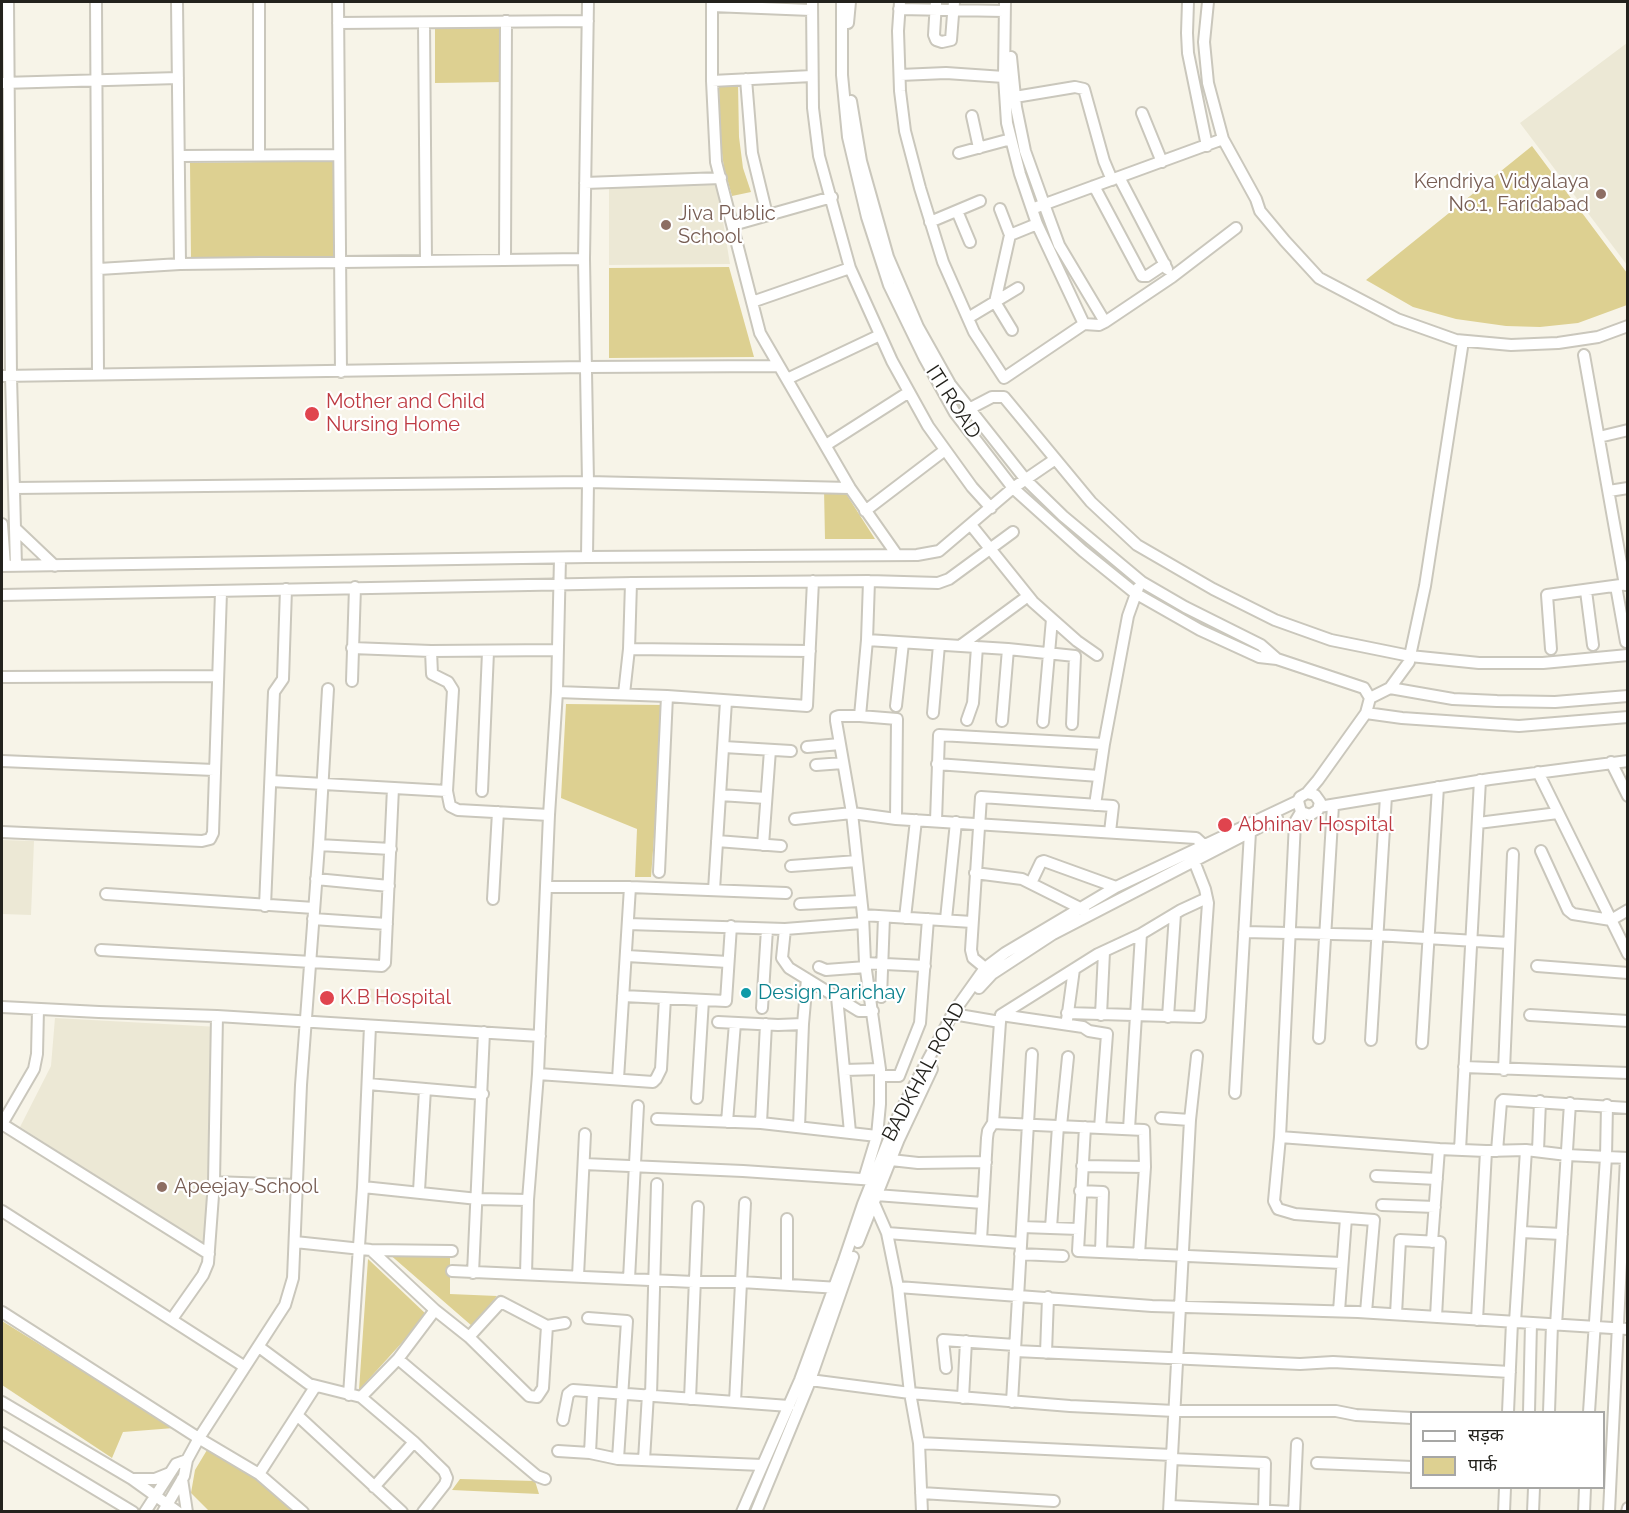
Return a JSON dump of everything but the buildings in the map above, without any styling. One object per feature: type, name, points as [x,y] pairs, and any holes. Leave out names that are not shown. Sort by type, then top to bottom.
[{"type":"street","points":[[7,566],[15,528],[6,376],[4,110],[8,2]]},
{"type":"street","points":[[96,2],[98,374]]},
{"type":"street","points":[[177,2],[180,264]]},
{"type":"street","points":[[259,2],[259,155]]},
{"type":"street","points":[[338,2],[341,372]]},
{"type":"street","points":[[587,557],[585,183],[588,2]]},
{"type":"street","name":"ITI ROAD","points":[[842,2],[842,75],[848,137],[867,217],[889,285],[924,357],[955,413],[1013,488],[1083,552],[1134,592],[1200,630],[1259,657],[1277,659],[1364,688],[1370,698]]},
{"type":"street","name":"ITI ROAD","points":[[849,2],[850,84],[861,161],[888,257],[918,327],[950,384],[1026,480],[1063,516],[1142,582],[1185,607],[1261,645],[1277,659]]},
{"type":"street","points":[[1012,2],[1011,68],[1025,151],[1059,245],[1105,322]]},
{"type":"street","points":[[1188,2],[1188,53],[1207,146]]},
{"type":"street","points":[[1208,2],[1204,42],[1208,83],[1223,139],[1256,199],[1260,211],[1319,278],[1397,319],[1463,341],[1511,345],[1558,343],[1598,336],[1628,326]]},
{"type":"street","points":[[897,555],[850,488],[760,333],[716,162],[712,81],[712,4],[811,6],[813,108],[819,156],[850,268],[880,335],[928,426],[972,487],[991,508]]},
{"type":"street","points":[[1084,324],[1031,209],[1007,123],[1004,77],[1005,6],[900,5],[898,31],[900,91],[905,130],[930,222],[943,262],[974,332],[1004,378],[1084,324],[1099,325],[1105,322],[1172,277],[1236,228]]},
{"type":"street","points":[[936,6],[934,34],[936,40],[942,42],[951,39],[954,6]]},
{"type":"street","points":[[505,260],[506,21]]},
{"type":"street","points":[[338,23],[588,21]]},
{"type":"street","points":[[424,23],[426,261]]},
{"type":"street","points":[[900,75],[946,73],[1004,77]]},
{"type":"street","points":[[712,81],[812,76]]},
{"type":"street","points":[[5,83],[178,78]]},
{"type":"street","points":[[746,79],[752,153],[767,215]]},
{"type":"street","points":[[1015,97],[1075,87],[1084,90],[1104,161],[1172,277]]},
{"type":"street","points":[[1142,113],[1162,162]]},
{"type":"street","points":[[972,116],[979,148]]},
{"type":"street","points":[[959,153],[1011,139]]},
{"type":"street","points":[[1031,209],[1223,139]]},
{"type":"street","points":[[180,156],[338,154]]},
{"type":"street","points":[[585,183],[721,178]]},
{"type":"street","points":[[1094,186],[1142,276],[1147,276],[1165,264]]},
{"type":"street","points":[[733,225],[832,197]]},
{"type":"street","points":[[930,222],[980,201]]},
{"type":"street","points":[[1000,209],[1010,235],[995,302],[1012,330]]},
{"type":"street","points":[[957,211],[970,242]]},
{"type":"street","points":[[1010,235],[1037,224]]},
{"type":"street","points":[[99,269],[180,264],[585,259]]},
{"type":"street","points":[[752,302],[850,268]]},
{"type":"street","points":[[968,318],[1018,288]]},
{"type":"street","points":[[787,379],[880,335]]},
{"type":"street","points":[[1366,1312],[1374,1220],[1295,1214],[1275,1206],[1295,822],[1303,794],[1307,793],[1366,713],[1370,698],[1390,688],[1408,662],[1425,586],[1463,341]]},
{"type":"street","points":[[1584,355],[1609,491],[1623,585],[1626,642]]},
{"type":"street","points":[[6,376],[586,366],[778,366]]},
{"type":"street","points":[[826,445],[909,392]]},
{"type":"street","points":[[969,409],[992,397],[1004,397],[1091,502],[1137,545],[1213,589],[1275,620],[1331,640],[1410,656],[1479,663],[1543,663],[1628,655]]},
{"type":"street","points":[[1599,437],[1628,430]]},
{"type":"street","points":[[865,512],[945,450]]},
{"type":"street","points":[[7,566],[587,557],[916,555],[939,551],[1013,488],[1054,460]]},
{"type":"street","points":[[14,488],[588,482],[850,488]]},
{"type":"street","points":[[1609,491],[1628,488]]},
{"type":"street","points":[[2,524],[7,566]]},
{"type":"street","points":[[971,525],[1028,597],[1077,641],[1097,655]]},
{"type":"street","points":[[15,528],[55,566]]},
{"type":"street","points":[[2,595],[631,583],[869,581],[938,583],[949,579],[1013,532]]},
{"type":"street","points":[[526,1274],[528,1200],[538,1074],[549,814],[557,692],[560,558]]},
{"type":"street","points":[[557,692],[667,696],[807,706],[813,581]]},
{"type":"street","points":[[860,716],[867,640],[869,581]]},
{"type":"street","points":[[1095,805],[1128,616],[1134,592],[1142,582]]},
{"type":"street","points":[[624,694],[629,649],[631,583]]},
{"type":"street","points":[[1551,649],[1547,595],[1623,585]]},
{"type":"street","points":[[352,681],[355,587]]},
{"type":"street","points":[[265,906],[274,692],[284,679],[286,589]]},
{"type":"street","points":[[1586,591],[1593,645]]},
{"type":"street","points":[[2,832],[210,839],[213,832],[221,592]]},
{"type":"street","points":[[960,646],[1028,597]]},
{"type":"street","points":[[1043,722],[1052,619]]},
{"type":"street","points":[[867,640],[1008,649],[1075,656]]},
{"type":"street","points":[[1072,724],[1077,641]]},
{"type":"street","points":[[896,706],[903,642]]},
{"type":"street","points":[[933,713],[939,645]]},
{"type":"street","points":[[967,720],[973,703],[977,647]]},
{"type":"street","points":[[352,648],[488,652],[558,650]]},
{"type":"street","points":[[629,649],[810,651]]},
{"type":"street","points":[[1002,720],[1008,649]]},
{"type":"street","points":[[431,651],[432,674],[448,682],[453,690],[448,803],[453,809],[549,814]]},
{"type":"street","points":[[482,791],[488,652]]},
{"type":"street","points":[[2,677],[218,676]]},
{"type":"street","points":[[1390,688],[1453,699],[1497,701],[1555,702],[1628,696]]},
{"type":"street","points":[[166,1507],[182,1479],[187,1460],[199,1438],[288,1299],[293,1278],[300,1085],[307,1022],[328,689]]},
{"type":"street","points":[[659,872],[667,696]]},
{"type":"street","points":[[714,890],[726,701]]},
{"type":"street","points":[[1366,713],[1402,718],[1519,726],[1628,717]]},
{"type":"street","points":[[584,1164],[743,1171],[873,1180],[880,1104],[880,1072],[865,965],[852,813],[836,717],[897,719],[896,819]]},
{"type":"street","points":[[936,821],[939,729],[1104,744]]},
{"type":"street","points":[[807,747],[840,744]]},
{"type":"street","points":[[724,747],[791,751]]},
{"type":"street","points":[[763,845],[770,750]]},
{"type":"street","points":[[2,761],[214,770]]},
{"type":"street","points":[[1299,807],[1310,815],[1319,807],[1480,780],[1628,761]]},
{"type":"street","points":[[1611,762],[1628,796]]},
{"type":"street","points":[[816,765],[843,763]]},
{"type":"street","points":[[937,764],[1099,776]]},
{"type":"street","points":[[1538,772],[1628,954]]},
{"type":"street","points":[[1460,1150],[1480,780]]},
{"type":"street","points":[[271,781],[447,791]]},
{"type":"street","points":[[1422,1043],[1438,787]]},
{"type":"street","points":[[101,950],[382,966],[385,963],[393,788]]},
{"type":"street","points":[[1307,793],[1318,798],[1319,807]]},
{"type":"street","points":[[720,795],[766,798]]},
{"type":"street","points":[[1371,1040],[1386,796]]},
{"type":"street","points":[[989,971],[973,958],[971,950],[981,797],[1113,806],[1110,832]]},
{"type":"street","points":[[1319,1038],[1333,805]]},
{"type":"street","name":"BADKHAL ROAD","points":[[742,1512],[789,1406],[875,1198],[873,1180],[891,1160],[942,1046],[959,1015],[989,971],[1053,934],[1194,861],[1208,848],[1250,832],[1299,807]]},
{"type":"street","name":"BADKHAL ROAD","points":[[756,1512],[810,1380],[873,1180],[899,1114],[953,1013],[1005,953],[1116,887],[1299,807]]},
{"type":"street","points":[[493,899],[498,812]]},
{"type":"street","points":[[795,819],[852,813],[896,819],[1196,838],[1208,848]]},
{"type":"street","points":[[1478,823],[1558,813]]},
{"type":"street","points":[[905,918],[916,820]]},
{"type":"street","points":[[946,919],[956,822]]},
{"type":"street","points":[[1235,1093],[1250,832]]},
{"type":"street","points":[[717,841],[782,846]]},
{"type":"street","points":[[319,845],[391,849]]},
{"type":"street","points":[[1541,851],[1568,910],[1573,914],[1611,920],[1628,910]]},
{"type":"street","points":[[1504,1070],[1513,854]]},
{"type":"street","points":[[791,866],[857,861]]},
{"type":"street","points":[[1031,883],[1041,862],[1044,861],[1116,887]]},
{"type":"street","points":[[1067,1013],[1200,1017],[1206,953],[1207,898],[1194,861]]},
{"type":"street","points":[[975,873],[1022,879],[1092,914]]},
{"type":"street","points":[[316,879],[389,886]]},
{"type":"street","points":[[546,887],[630,887],[786,893]]},
{"type":"street","points":[[618,1079],[630,887]]},
{"type":"street","points":[[106,894],[265,906],[387,924]]},
{"type":"street","points":[[1001,1018],[1074,969],[1207,898]]},
{"type":"street","points":[[800,904],[861,901]]},
{"type":"street","points":[[1168,1017],[1175,914]]},
{"type":"street","points":[[881,998],[884,916]]},
{"type":"street","points":[[628,924],[785,929],[884,916],[972,922]]},
{"type":"street","points":[[844,1070],[880,1072],[899,1076],[920,1023],[928,919]]},
{"type":"street","points":[[624,996],[726,1001],[731,926]]},
{"type":"street","points":[[762,1008],[768,929]]},
{"type":"street","points":[[785,929],[783,962],[859,1011],[873,1011]]},
{"type":"street","points":[[1244,932],[1428,937],[1509,943]]},
{"type":"street","points":[[1130,1129],[1141,934]]},
{"type":"street","points":[[1101,1015],[1104,952]]},
{"type":"street","points":[[627,956],[728,962]]},
{"type":"street","points":[[819,967],[826,970],[883,964],[925,966]]},
{"type":"street","points":[[1537,966],[1628,973]]},
{"type":"street","points":[[1066,1026],[1074,969]]},
{"type":"street","points":[[800,1127],[803,1024],[807,979]]},
{"type":"street","points":[[538,1074],[652,1082],[661,1069],[665,998]]},
{"type":"street","points":[[837,998],[850,1132]]},
{"type":"street","points":[[697,1098],[703,1000]]},
{"type":"street","points":[[2,1007],[217,1016],[540,1036]]},
{"type":"street","points":[[38,1009],[37,1054],[34,1069],[2,1124],[209,1254]]},
{"type":"street","points":[[959,1015],[1083,1027],[1089,1031],[1107,1034],[1100,1128]]},
{"type":"street","points":[[172,1319],[203,1275],[208,1263],[214,1182],[217,1016]]},
{"type":"street","points":[[1530,1016],[1628,1021]]},
{"type":"street","points":[[981,1240],[988,1131],[993,1122],[1001,1018]]},
{"type":"street","points":[[718,1022],[803,1024]]},
{"type":"street","points":[[727,1122],[735,1023]]},
{"type":"street","points":[[761,1123],[766,1024]]},
{"type":"street","points":[[349,1395],[363,1187],[370,1026]]},
{"type":"street","points":[[473,1274],[483,1094],[484,1032]]},
{"type":"street","points":[[1012,1402],[1032,1054]]},
{"type":"street","points":[[1197,1056],[1190,1120],[1170,1509],[1293,1512],[1297,1444]]},
{"type":"street","points":[[1051,1228],[1068,1057]]},
{"type":"street","points":[[1464,1067],[1628,1073]]},
{"type":"street","points":[[368,1084],[483,1094]]},
{"type":"street","points":[[419,1191],[425,1089]]},
{"type":"street","points":[[1477,1320],[1492,1151],[1501,1102],[1506,1099],[1628,1108]]},
{"type":"street","points":[[1538,1151],[1540,1101]]},
{"type":"street","points":[[1549,1411],[1570,1103]]},
{"type":"street","points":[[1589,1411],[1606,1157],[1607,1105]]},
{"type":"street","points":[[629,1279],[638,1106]]},
{"type":"street","points":[[1161,1118],[1190,1120]]},
{"type":"street","points":[[657,1119],[761,1123],[877,1136]]},
{"type":"street","points":[[993,1122],[1144,1130],[1145,1167],[1139,1254]]},
{"type":"street","points":[[1085,1128],[1078,1251],[1342,1263]]},
{"type":"street","points":[[578,1276],[585,1134]]},
{"type":"street","points":[[1280,1137],[1439,1149],[1526,1150],[1627,1158],[1623,1329],[1609,1512]]},
{"type":"street","points":[[1432,1242],[1439,1149]]},
{"type":"street","points":[[1508,1411],[1526,1150]]},
{"type":"street","points":[[891,1160],[918,1163],[986,1161]]},
{"type":"street","points":[[1082,1166],[1145,1167]]},
{"type":"street","points":[[1376,1176],[1437,1179]]},
{"type":"street","points":[[214,1182],[296,1185]]},
{"type":"street","points":[[644,1460],[655,1281],[657,1184]]},
{"type":"street","points":[[363,1187],[478,1198],[528,1200]]},
{"type":"street","points":[[1080,1191],[1103,1192],[1101,1252]]},
{"type":"street","points":[[922,1512],[919,1443],[910,1393],[898,1287],[887,1233],[875,1198],[983,1203]]},
{"type":"street","points":[[735,1402],[745,1203]]},
{"type":"street","points":[[1382,1205],[1435,1207]]},
{"type":"street","points":[[690,1399],[698,1207]]},
{"type":"street","points":[[2,1210],[245,1367]]},
{"type":"street","points":[[1339,1311],[1346,1218]]},
{"type":"street","points":[[787,1219],[787,1284]]},
{"type":"street","points":[[1022,1227],[1079,1229]]},
{"type":"street","points":[[1521,1232],[1562,1234]]},
{"type":"street","points":[[887,1233],[981,1240],[1064,1256]]},
{"type":"street","points":[[1395,1314],[1400,1240],[1440,1242],[1436,1317]]},
{"type":"street","points":[[295,1242],[371,1250],[452,1251]]},
{"type":"street","points":[[371,1250],[435,1310],[469,1337],[527,1395],[537,1397],[543,1388],[547,1326]]},
{"type":"street","points":[[452,1271],[473,1274],[741,1282],[838,1288]]},
{"type":"street","points":[[898,1287],[1180,1306],[1366,1312],[1623,1329]]},
{"type":"street","points":[[1046,1353],[1048,1297]]},
{"type":"street","points":[[469,1337],[501,1302],[547,1326],[565,1323]]},
{"type":"street","points":[[361,1397],[398,1359],[435,1310]]},
{"type":"street","points":[[2,1312],[259,1474],[303,1512]]},
{"type":"street","points":[[588,1318],[627,1321],[618,1459]]},
{"type":"street","points":[[1529,1411],[1531,1323]]},
{"type":"street","points":[[946,1368],[943,1340],[966,1341],[1046,1353],[1300,1364],[1333,1362],[1510,1372]]},
{"type":"street","points":[[963,1398],[966,1341]]},
{"type":"street","points":[[259,1347],[302,1380],[315,1387],[361,1397],[414,1442],[446,1475],[445,1484],[423,1512]]},
{"type":"street","points":[[398,1359],[537,1476],[545,1479]]},
{"type":"street","points":[[810,1380],[910,1393],[1012,1402],[1175,1411],[1336,1411],[1356,1415],[1410,1418]]},
{"type":"street","points":[[259,1474],[315,1387]]},
{"type":"street","points":[[563,1420],[568,1394],[573,1390],[789,1406]]},
{"type":"street","points":[[590,1453],[593,1393]]},
{"type":"street","points":[[2,1402],[132,1479],[157,1495],[166,1507],[178,1512]]},
{"type":"street","points":[[297,1415],[402,1512]]},
{"type":"street","points":[[2,1433],[133,1512]]},
{"type":"street","points":[[374,1487],[414,1442]]},
{"type":"street","points":[[919,1443],[1265,1463],[1264,1510]]},
{"type":"street","points":[[558,1451],[590,1453],[618,1459],[762,1465]]},
{"type":"street","points":[[146,1512],[176,1464],[187,1460]]},
{"type":"street","points":[[1317,1463],[1410,1467]]},
{"type":"street","points":[[132,1479],[155,1479],[171,1473]]},
{"type":"street","points":[[182,1479],[188,1512]]},
{"type":"street","points":[[1504,1512],[1505,1489]]},
{"type":"street","points":[[1533,1512],[1534,1489]]},
{"type":"street","points":[[1584,1512],[1585,1489]]},
{"type":"street","points":[[921,1492],[1054,1501]]},
{"type":"shaded area","name":"Kendriya Vidyalaya No.1, Faridabad","points":[[1627,43],[1627,265],[1520,123]]},
{"type":"shaded area","name":"Jiva Public School","points":[[609,185],[717,185],[730,264],[609,265]]},
{"type":"shaded area","points":[[2,840],[34,841],[31,915],[2,914]]},
{"type":"shaded area","points":[[363,988],[402,991],[401,1003],[363,1001]]},
{"type":"shaded area","name":"Apeejay School","points":[[55,1018],[219,1027],[207,1246],[20,1127],[51,1066]]},
{"type":"green space","points":[[503,28],[504,82],[435,83],[435,29]]},
{"type":"green space","points":[[738,84],[739,137],[743,168],[751,192],[732,196],[724,168],[720,138],[719,85]]},
{"type":"green space","points":[[1532,146],[1627,273],[1627,305],[1578,323],[1540,327],[1506,326],[1456,319],[1413,307],[1366,280]]},
{"type":"green space","points":[[335,161],[336,257],[191,259],[190,163]]},
{"type":"green space","points":[[729,267],[754,357],[609,358],[609,268]]},
{"type":"green space","points":[[824,489],[843,489],[875,539],[825,539]]},
{"type":"green space","points":[[566,704],[664,705],[651,877],[635,877],[637,829],[561,798]]},
{"type":"green space","points":[[388,1253],[450,1256],[450,1294],[497,1296],[472,1326]]},
{"type":"green space","points":[[368,1259],[427,1315],[359,1390]]},
{"type":"green space","points":[[2,1321],[174,1428],[123,1432],[112,1458],[2,1385]]},
{"type":"green space","points":[[207,1450],[261,1481],[297,1511],[209,1511],[191,1493],[195,1470]]},
{"type":"green space","points":[[460,1479],[535,1481],[539,1494],[452,1490]]},
{"type":"place","name":"Kendriya Vidyalaya No.1, Faridabad","points":[[1601,194]]},
{"type":"place","name":"Jiva Public School","points":[[666,225]]},
{"type":"place","name":"Mother and Child Nursing Home","points":[[312,414]]},
{"type":"place","name":"Abhinav Hospital","points":[[1225,825]]},
{"type":"place","name":"Design Parichay","points":[[746,993]]},
{"type":"place","name":"K.B Hospital","points":[[327,998]]},
{"type":"place","name":"Apeejay School","points":[[162,1187]]}]
